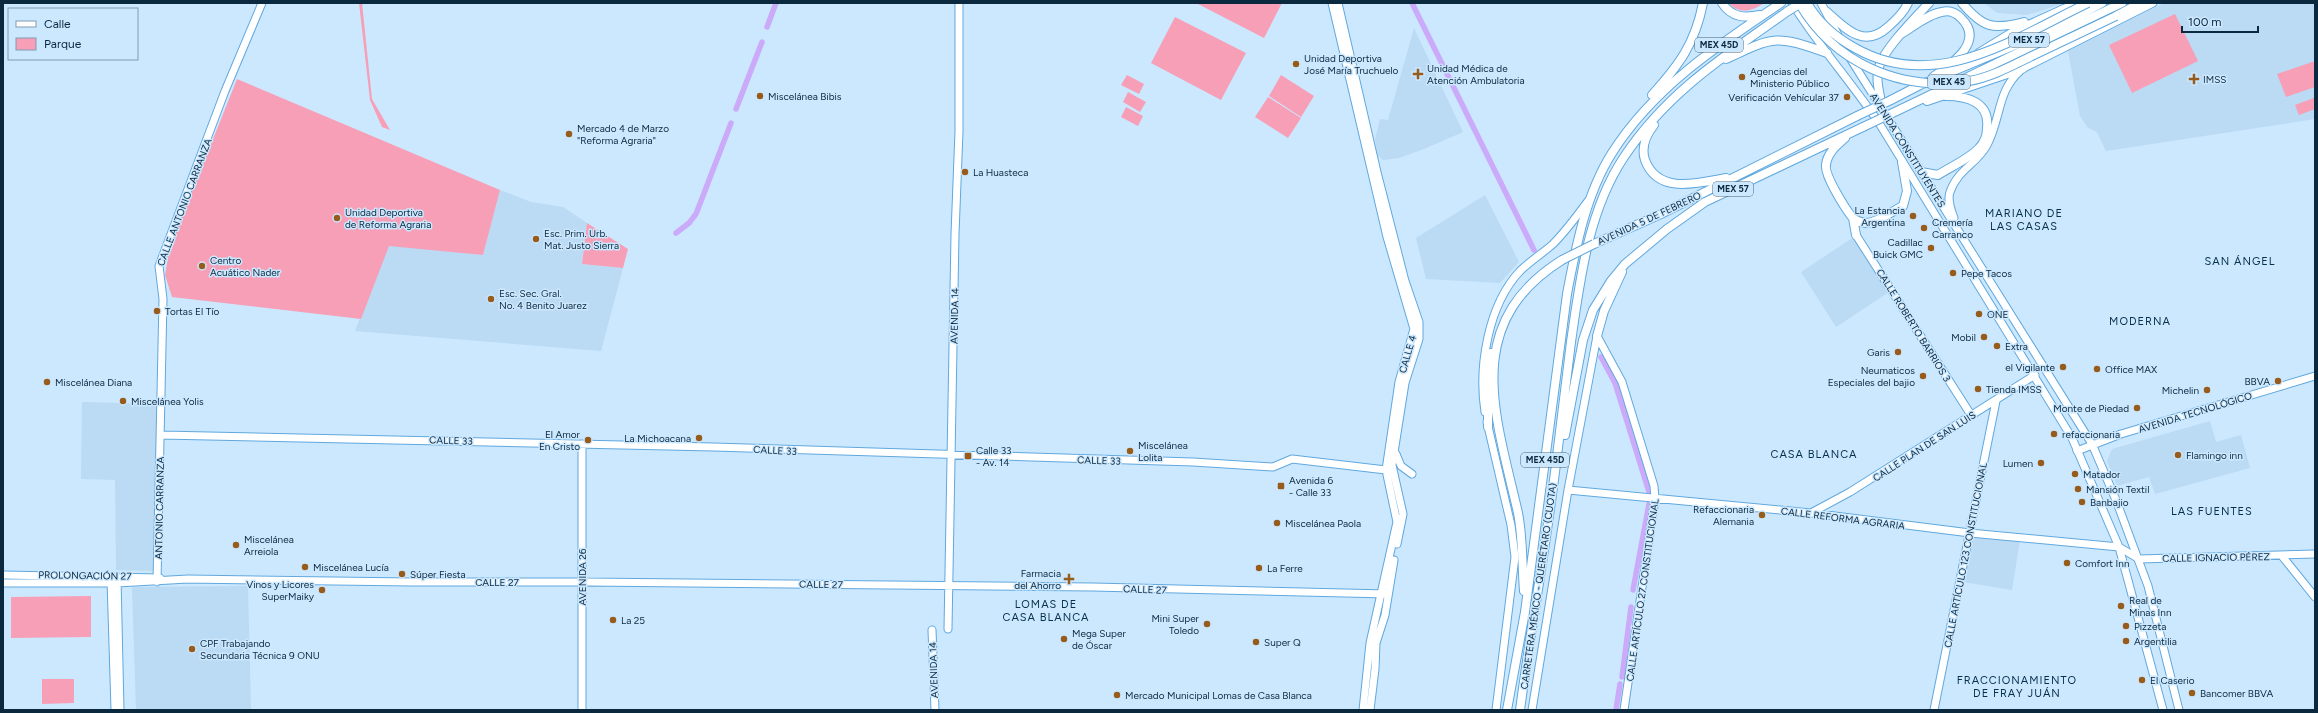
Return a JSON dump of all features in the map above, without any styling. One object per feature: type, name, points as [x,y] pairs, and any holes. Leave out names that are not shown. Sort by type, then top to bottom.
[{"type":"highway","points":[[1635,121],[1649,98],[1683,58],[1696,30],[1703,3]]},
{"type":"highway","points":[[1722,3],[1729,11],[1741,17],[1763,15]]},
{"type":"highway","name":"MEX 45D","points":[[1763,15],[1781,3]]},
{"type":"highway","name":"CARRETERA MÉXICO - QUERÉTARO (CUOTA)","points":[[1521,710],[1523,686],[1556,464],[1581,276],[1592,232],[1608,186],[1624,158],[1655,114],[1695,77],[1800,3]]},
{"type":"highway","name":"MEX 45","points":[[1800,3],[1809,20],[1829,42],[1856,61],[1898,79],[1936,83],[1970,80],[2010,67],[2140,3]]},
{"type":"highway","name":"MEX 45","points":[[1806,3],[1819,20],[1833,34],[1866,54],[1905,66],[1925,67],[1964,60],[2088,3]]},
{"type":"highway","points":[[1827,12],[1854,34],[1871,37],[1880,34],[1892,23],[1908,3]]},
{"type":"highway","points":[[1882,107],[1878,83],[1879,66],[1922,3]]},
{"type":"highway","points":[[1901,34],[1929,3]]},
{"type":"highway","points":[[1962,3],[1974,17],[1982,23],[1993,26],[2024,22]]},
{"type":"highway","name":"AVENIDA 5 DE FEBRERO","points":[[1525,612],[1518,514],[1493,396],[1496,350],[1502,324],[1513,304],[1525,289],[1540,275],[1562,260],[1594,244],[1735,177],[1920,85],[2049,31],[2102,3]]},
{"type":"highway","name":"AVENIDA 5 DE FEBRERO","points":[[1556,464],[1564,435],[1583,340],[1593,310],[1611,281],[1626,264],[1666,230],[1705,202],[1851,132],[1905,108],[2122,3]]},
{"type":"highway","points":[[1953,72],[1989,46],[2013,32],[2064,9]]},
{"type":"highway","points":[[1901,34],[1936,13],[1946,11],[1961,18],[1968,28],[1969,41],[1961,55],[1920,85]]},
{"type":"highway","name":"CARRETERA MÉXICO - QUERÉTARO (CUOTA)","points":[[1507,710],[1525,612],[1567,294],[1577,243],[1592,196],[1612,154],[1635,121],[1655,99],[1691,66],[1763,15]]},
{"type":"highway","points":[[1706,69],[1762,42],[1772,40],[1792,41],[1827,53]]},
{"type":"highway","points":[[1905,108],[1946,96],[2022,69]]},
{"type":"highway","points":[[1695,77],[1662,113],[1649,132],[1644,144],[1644,156],[1648,167],[1657,178],[1682,185],[1735,177]]},
{"type":"highway","points":[[1921,172],[1938,175],[1977,150],[1986,135],[1987,117],[1980,105],[1968,98],[1946,96]]},
{"type":"highway","points":[[1851,132],[1827,157],[1825,166],[1828,176],[1853,218],[1856,235]]},
{"type":"highway","points":[[1853,218],[1863,223],[1872,222],[1902,206],[1907,191],[1902,162]]},
{"type":"highway","points":[[1597,336],[1604,311],[1626,264]]},
{"type":"highway","points":[[1488,427],[1488,373],[1492,351],[1502,324]]},
{"type":"highway","points":[[1502,710],[1511,685]]},
{"type":"main road","name":"CALLE ANTONIO CARRANZA","points":[[161,435],[163,299],[159,266],[225,91],[262,3]]},
{"type":"main road","name":"AVENIDA 14","points":[[948,629],[955,234],[959,131],[960,3]]},
{"type":"main road","name":"CALLE 4","points":[[1332,3],[1385,229],[1414,329],[1399,382],[1386,470],[1397,522],[1385,594],[1384,615],[1376,643],[1375,669],[1370,710]]},
{"type":"main road","name":"CALLE 4","points":[[1338,3],[1377,172],[1406,281],[1419,322],[1419,339],[1405,383],[1392,471],[1403,514],[1385,594],[1370,643],[1364,710]]},
{"type":"main road","name":"AVENIDA CONSTITUYENTES","points":[[1792,3],[1813,37],[1863,99],[2064,423],[2119,547],[2164,710]]},
{"type":"main road","name":"AVENIDA CONSTITUYENTES","points":[[1821,3],[1850,58],[2092,444],[2139,558],[2156,616],[2179,710]]},
{"type":"main road","points":[[2024,22],[2064,9],[2076,3]]},
{"type":"main road","points":[[1957,228],[1949,203],[1949,194],[1957,175],[1987,146],[2006,86],[2010,80],[2022,69],[2153,3]]},
{"type":"main road","points":[[1496,710],[1514,557],[1511,525],[1488,427],[1482,373],[1490,335],[1507,289],[1520,272],[1554,242],[1592,196]]},
{"type":"main road","name":"CALLE ROBERTO BARRIOS 3","points":[[1856,235],[1971,415]]},
{"type":"main road","points":[[1532,710],[1568,490],[1597,336]]},
{"type":"main road","name":"CALLE ARTÍCULO 27 CONSTITUCIONAL","points":[[1597,336],[1622,382],[1654,486],[1655,499],[1624,710]]},
{"type":"main road","name":"CALLE PLAN DE SAN LUIS","points":[[1811,513],[1850,492],[2035,375]]},
{"type":"main road","name":"AVENIDA TECNOLÓGICO","points":[[2077,451],[2092,444],[2315,376]]},
{"type":"main road","name":"CALLE ARTÍCULO 123 CONSTITUCIONAL","points":[[1934,710],[1996,400]]},
{"type":"main road","name":"CALLE 33","points":[[161,435],[582,444],[1193,462],[1273,467],[1292,459],[1386,470]]},
{"type":"main road","name":"ANTONIO CARRANZA","points":[[158,579],[161,435]]},
{"type":"main road","name":"AVENIDA 26","points":[[582,444],[582,710]]},
{"type":"main road","points":[[1395,452],[1401,466],[1412,474]]},
{"type":"main road","name":"CALLE REFORMA AGRARIA","points":[[1568,490],[1811,513],[1970,533],[2119,547]]},
{"type":"main road","name":"CALLE IGNACIO PÉREZ","points":[[2119,547],[2139,558],[2282,556],[2315,554]]},
{"type":"main road","points":[[2282,556],[2315,597]]},
{"type":"main road","name":"PROLONGACIÓN 27","points":[[3,575],[114,579],[254,580]]},
{"type":"main road","points":[[114,579],[115,710]]},
{"type":"main road","points":[[114,579],[120,710]]},
{"type":"main road","name":"PROLONGACIÓN 27","points":[[3,583],[114,579]]},
{"type":"main road","name":"CALLE 27","points":[[254,580],[948,586],[1385,594]]},
{"type":"main road","name":"AVENIDA 14","points":[[932,630],[935,710]]},
{"type":"shaded area","points":[[1984,3],[2062,4],[2027,15],[1997,13]]},
{"type":"shaded area","name":"IMSS","points":[[2164,3],[2315,3],[2315,119],[2106,151],[2097,132],[2088,128],[2080,116],[2068,51]]},
{"type":"shaded area","name":"Unidad Médica de Atención Ambulatoria","points":[[1414,28],[1463,132],[1399,158],[1383,160],[1377,155],[1375,139],[1380,119],[1388,120]]},
{"type":"shaded area","name":"Esc. Sec. Gral. No. 4 Benito Juarez","points":[[500,190],[531,202],[563,207],[587,223],[582,264],[623,268],[601,351],[355,331],[389,245],[483,255]]},
{"type":"shaded area","points":[[1485,195],[1519,262],[1500,283],[1426,279],[1416,238]]},
{"type":"shaded area","points":[[1854,237],[1889,292],[1836,327],[1801,272]]},
{"type":"shaded area","points":[[82,402],[158,404],[154,571],[116,570],[115,480],[81,479]]},
{"type":"shaded area","name":"Flamingo inn","points":[[2210,421],[2216,442],[2241,435],[2250,468],[2155,494],[2149,477],[2117,486],[2107,461],[2112,449]]},
{"type":"shaded area","points":[[1972,536],[2020,540],[2012,590],[1963,582]]},
{"type":"shaded area","name":"CPF Trabajando Secundaria Técnica 9 ONU","points":[[248,586],[251,710],[136,710],[132,587]]},
{"type":"green space","points":[[359,3],[362,3],[372,99],[390,130],[382,127],[370,100]]},
{"type":"green space","points":[[1196,3],[1282,3],[1264,38]]},
{"type":"green space","points":[[1729,3],[1764,3],[1751,10],[1742,10],[1733,7]]},
{"type":"green space","points":[[2175,14],[2198,61],[2132,93],[2109,45]]},
{"type":"green space","points":[[1175,17],[1246,53],[1221,100],[1151,63]]},
{"type":"green space","points":[[2315,61],[2315,87],[2286,97],[2277,74]]},
{"type":"green space","points":[[1127,75],[1144,84],[1139,94],[1121,85]]},
{"type":"green space","points":[[1281,75],[1314,96],[1301,117],[1269,96]]},
{"type":"green space","name":"Unidad Deportiva de Reforma Agraria","points":[[237,79],[500,190],[483,255],[389,246],[361,319],[172,297],[165,275],[170,247]]},
{"type":"green space","points":[[1128,92],[1146,102],[1140,112],[1123,102]]},
{"type":"green space","points":[[1268,97],[1301,118],[1288,138],[1255,117]]},
{"type":"green space","points":[[2314,98],[2315,109],[2299,115],[2295,105]]},
{"type":"green space","points":[[1126,107],[1143,116],[1138,126],[1121,117]]},
{"type":"green space","points":[[587,223],[628,249],[623,268],[582,264]]},
{"type":"green space","points":[[91,596],[91,637],[11,638],[11,597]]},
{"type":"green space","points":[[42,679],[74,679],[74,703],[42,704]]},
{"type":"waterway","points":[[767,27],[776,3]]},
{"type":"waterway","points":[[1412,3],[1534,250]]},
{"type":"waterway","points":[[736,109],[762,42]]},
{"type":"waterway","points":[[676,233],[689,223],[696,214],[731,123]]},
{"type":"waterway","points":[[1601,357],[1615,383],[1649,492]]},
{"type":"waterway","points":[[1633,590],[1649,504]]},
{"type":"waterway","points":[[1622,677],[1631,607]]},
{"type":"waterway","points":[[1616,710],[1620,684]]},
{"type":"place","name":"Unidad Deportiva José María Truchuelo","points":[[1296,64]]},
{"type":"place","name":"Unidad Médica de Atención Ambulatoria","points":[[1418,74]]},
{"type":"place","name":"Agencias del Ministerio Público","points":[[1742,77]]},
{"type":"place","name":"IMSS","points":[[2194,79]]},
{"type":"place","name":"Miscelánea Bibis","points":[[760,96]]},
{"type":"place","name":"Verificación Vehícular 37","points":[[1847,97]]},
{"type":"place","name":"Mercado 4 de Marzo \"Reforma Agraria\"","points":[[569,134]]},
{"type":"place","name":"La Huasteca","points":[[965,172]]},
{"type":"place","name":"La Estancia Argentina","points":[[1913,216]]},
{"type":"place","name":"Unidad Deportiva de Reforma Agraria","points":[[337,218]]},
{"type":"place","name":"Cremería Carranco","points":[[1924,228]]},
{"type":"place","name":"Esc. Prim. Urb. Mat. Justo Sierra","points":[[536,239]]},
{"type":"place","name":"Cadillac Buick GMC","points":[[1931,248]]},
{"type":"place","name":"Centro Acuático Nader","points":[[202,266]]},
{"type":"place","name":"Pepe Tacos","points":[[1953,273]]},
{"type":"place","name":"Esc. Sec. Gral. No. 4 Benito Juarez","points":[[491,299]]},
{"type":"place","name":"Tortas El Tío","points":[[157,311]]},
{"type":"place","name":"ONE","points":[[1979,314]]},
{"type":"place","name":"Mobil","points":[[1984,337]]},
{"type":"place","name":"Extra","points":[[1997,346]]},
{"type":"place","name":"Garis","points":[[1898,352]]},
{"type":"place","name":"el Vigilante","points":[[2063,367]]},
{"type":"place","name":"Office MAX","points":[[2097,369]]},
{"type":"place","name":"Neumaticos Especiales del bajio","points":[[1923,376]]},
{"type":"place","name":"BBVA","points":[[2278,381]]},
{"type":"place","name":"Miscelánea Diana","points":[[47,382]]},
{"type":"place","name":"Tienda IMSS","points":[[1978,389]]},
{"type":"place","name":"Michelin","points":[[2207,390]]},
{"type":"place","name":"Miscelánea Yolis","points":[[123,401]]},
{"type":"place","name":"Monte de Piedad","points":[[2137,408]]},
{"type":"place","name":"refaccionaria","points":[[2054,434]]},
{"type":"place","name":"La Michoacana","points":[[699,438]]},
{"type":"place","name":"El Amor En Cristo","points":[[588,440]]},
{"type":"place","name":"Miscelánea Lolita","points":[[1130,451]]},
{"type":"place","name":"Flamingo inn","points":[[2178,455]]},
{"type":"place","name":"Calle 33 - Av. 14","points":[[968,456]]},
{"type":"place","name":"Lumen","points":[[2041,463]]},
{"type":"place","name":"Matador","points":[[2075,474]]},
{"type":"place","name":"Avenida 6 - Calle 33","points":[[1281,486]]},
{"type":"place","name":"Mansión Textil","points":[[2078,489]]},
{"type":"place","name":"Banbajio","points":[[2082,502]]},
{"type":"place","name":"Refaccionaria Alemania","points":[[1762,515]]},
{"type":"place","name":"Miscelánea Paola","points":[[1277,523]]},
{"type":"place","name":"Miscelánea Arreiola","points":[[236,545]]},
{"type":"place","name":"Comfort Inn","points":[[2067,563]]},
{"type":"place","name":"Miscelánea Lucía","points":[[305,567]]},
{"type":"place","name":"La Ferre","points":[[1259,568]]},
{"type":"place","name":"Súper Fiesta","points":[[402,574]]},
{"type":"place","name":"Farmacia del Ahorro","points":[[1069,579]]},
{"type":"place","name":"Vinos y Licores SuperMaiky","points":[[322,590]]},
{"type":"place","name":"Real de Minas Inn","points":[[2121,606]]},
{"type":"place","name":"La 25","points":[[613,620]]},
{"type":"place","name":"Mini Super Toledo","points":[[1207,624]]},
{"type":"place","name":"Pizzeta","points":[[2126,626]]},
{"type":"place","name":"Mega Super de Óscar","points":[[1064,639]]},
{"type":"place","name":"Argentilia","points":[[2126,641]]},
{"type":"place","name":"Super Q","points":[[1256,642]]},
{"type":"place","name":"CPF Trabajando Secundaria Técnica 9 ONU","points":[[192,649]]},
{"type":"place","name":"El Caserio","points":[[2142,680]]},
{"type":"place","name":"Bancomer BBVA","points":[[2192,693]]},
{"type":"place","name":"Mercado Municipal Lomas de Casa Blanca","points":[[1117,695]]},
{"type":"district","name":"MARIANO DE LAS CASAS","points":[[2024,219]]},
{"type":"district","name":"SAN ÁNGEL","points":[[2240,261]]},
{"type":"district","name":"MODERNA","points":[[2140,321]]},
{"type":"district","name":"CASA BLANCA","points":[[1814,454]]},
{"type":"district","name":"LAS FUENTES","points":[[2212,511]]},
{"type":"district","name":"LOMAS DE CASA BLANCA","points":[[1046,610]]},
{"type":"district","name":"FRACCIONAMIENTO DE FRAY JUÁN","points":[[2017,686]]}]
